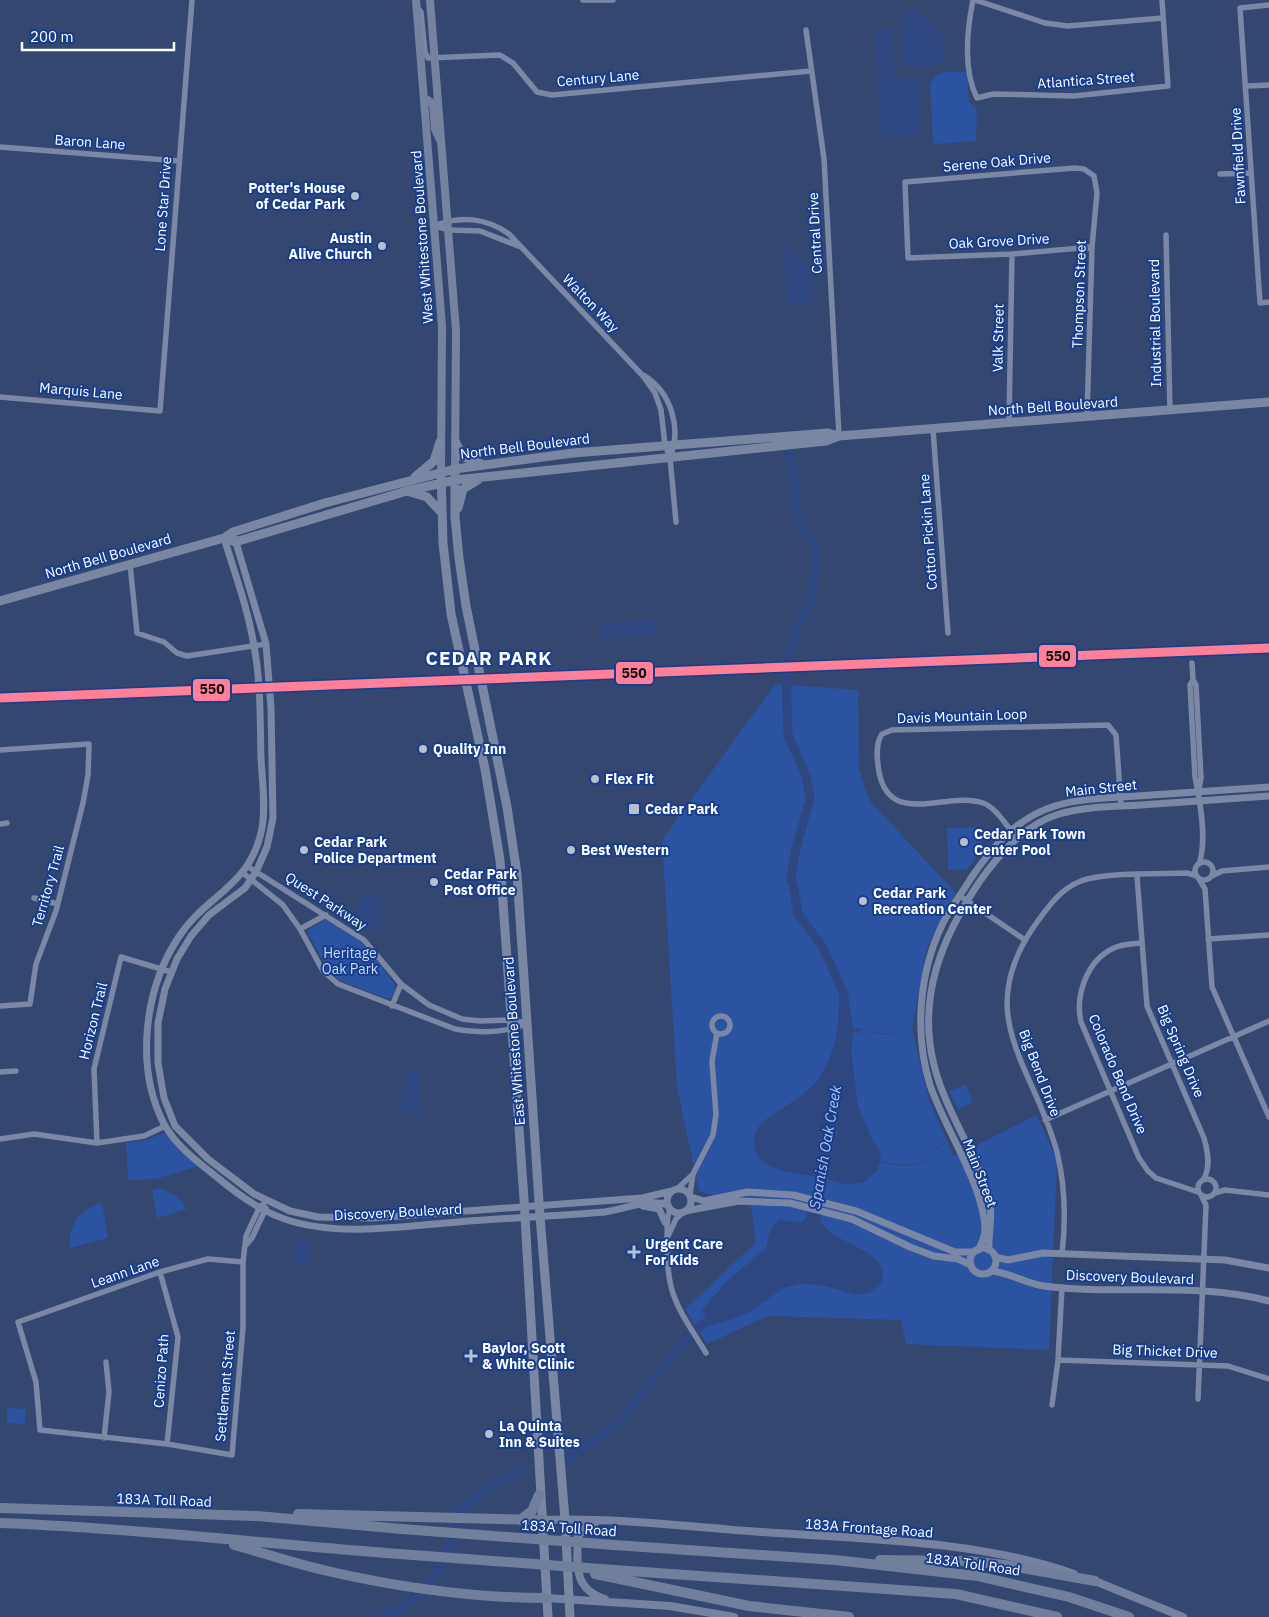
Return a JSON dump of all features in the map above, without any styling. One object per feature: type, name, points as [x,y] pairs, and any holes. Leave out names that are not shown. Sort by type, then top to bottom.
[{"type":"highway","points":[[520,1520],[532,1511],[539,1495]]},
{"type":"highway","name":"183A Toll Road","points":[[0,1508],[257,1516],[402,1529],[835,1560],[996,1579],[1069,1597],[1130,1617]]},
{"type":"highway","points":[[257,1516],[300,1514],[542,1520]]},
{"type":"highway","points":[[0,1523],[102,1527],[214,1539],[555,1567],[615,1574],[956,1594],[1057,1617]]},
{"type":"highway","points":[[214,1539],[321,1570],[383,1583],[484,1596],[547,1598]]},
{"type":"highway","points":[[835,1560],[969,1561],[1024,1568],[1095,1581]]},
{"type":"highway","points":[[615,1574],[750,1606],[849,1617]]},
{"type":"main road","name":"West Whitestone Boulevard","points":[[430,0],[443,146],[456,331],[455,469]]},
{"type":"main road","name":"West Whitestone Boulevard","points":[[416,3],[442,326],[440,472]]},
{"type":"main road","points":[[424,100],[428,100],[432,104],[435,129],[443,146]]},
{"type":"main road","name":"North Bell Boulevard","points":[[236,542],[407,491],[455,480],[826,441],[839,436],[1087,418],[1269,402]]},
{"type":"main road","name":"North Bell Boulevard","points":[[0,601],[224,538],[233,532],[325,503],[455,469],[573,453],[675,444],[828,433],[839,436]]},
{"type":"main road","points":[[411,480],[434,461],[440,442]]},
{"type":"main road","points":[[456,443],[462,456],[472,462],[483,465]]},
{"type":"main road","name":"East Whitestone Boulevard","points":[[455,469],[455,517],[466,606],[507,807],[515,858],[539,1206],[566,1519],[570,1617]]},
{"type":"main road","name":"East Whitestone Boulevard","points":[[440,472],[441,512],[451,614],[485,769],[500,860],[525,1207],[539,1495],[548,1617]]},
{"type":"main road","points":[[455,517],[463,489],[471,482],[491,476]]},
{"type":"main road","points":[[407,491],[427,497],[441,512]]},
{"type":"main road","points":[[224,538],[236,542]]},
{"type":"main road","name":"183A Frontage Road","points":[[542,1520],[566,1519],[936,1545],[1032,1561],[1095,1581],[1183,1617]]},
{"type":"main road","points":[[597,1521],[587,1526],[578,1536],[580,1582],[585,1589],[595,1596],[616,1602]]},
{"type":"main road","points":[[547,1598],[670,1606],[734,1617]]},
{"type":"street","name":"Lone Star Drive","points":[[160,411],[192,0]]},
{"type":"street","points":[[583,0],[613,0]]},
{"type":"street","points":[[974,0],[1045,23],[1068,26],[1163,18],[1162,0]]},
{"type":"street","name":"Atlantica Street","points":[[974,0],[968,43],[971,86],[977,98],[993,94],[1074,96],[1168,86],[1163,18]]},
{"type":"street","points":[[416,3],[421,12],[425,52],[428,58],[435,58]]},
{"type":"street","name":"Fawnfield Drive","points":[[1269,5],[1240,8],[1247,86],[1250,173],[1260,303],[1269,302]]},
{"type":"street","name":"Central Drive","points":[[806,30],[824,159],[839,436]]},
{"type":"street","name":"Century Lane","points":[[435,58],[500,55],[513,62],[538,92],[552,95],[811,71]]},
{"type":"street","points":[[1247,86],[1269,85]]},
{"type":"street","name":"Baron Lane","points":[[0,147],[179,161]]},
{"type":"street","name":"Serene Oak Drive","points":[[908,258],[905,182],[1075,168],[1090,173]]},
{"type":"street","name":"Thompson Street","points":[[1087,418],[1092,248],[1097,193],[1096,180],[1090,173]]},
{"type":"street","points":[[1220,174],[1250,173]]},
{"type":"street","name":"Walton Way","points":[[435,226],[448,220],[473,220],[499,227],[516,239],[521,247],[643,376],[654,393],[661,410],[664,446],[670,457],[676,522]]},
{"type":"street","name":"Walton Way","points":[[435,226],[449,230],[480,231],[521,247]]},
{"type":"street","name":"Industrial Boulevard","points":[[1166,235],[1170,411]]},
{"type":"street","name":"Oak Grove Drive","points":[[908,258],[1012,254],[1092,248]]},
{"type":"street","name":"Valk Street","points":[[1009,423],[1012,254]]},
{"type":"street","name":"Walton Way","points":[[643,376],[657,384],[670,406],[675,444],[670,457]]},
{"type":"street","name":"Marquis Lane","points":[[0,396],[160,411]]},
{"type":"street","name":"Cotton Pickin Lane","points":[[933,429],[948,633]]},
{"type":"street","name":"Discovery Boulevard","points":[[233,532],[266,644],[271,708],[273,818],[267,847],[251,880],[234,899],[202,923],[184,945],[171,972],[162,1003],[157,1042],[160,1082],[175,1126],[208,1159],[254,1194],[296,1213],[333,1219],[372,1218],[642,1198],[674,1190]]},
{"type":"street","name":"Discovery Boulevard","points":[[224,538],[254,644],[259,686],[264,815],[258,842],[245,870],[223,894],[196,916],[179,935],[162,969],[150,1013],[148,1056],[153,1091],[165,1126],[180,1145],[196,1160],[232,1190],[262,1209],[296,1222],[332,1228],[605,1212],[653,1201],[669,1207]]},
{"type":"street","points":[[130,564],[136,633],[164,642],[176,653],[187,656],[254,644],[266,644]]},
{"type":"street","points":[[1192,663],[1193,680],[1190,685],[1194,777],[1198,792],[1203,854],[1210,865],[1211,877],[1205,890]]},
{"type":"street","name":"Davis Mountain Loop","points":[[1017,838],[990,806],[978,802],[908,804],[897,802],[887,791],[879,770],[878,744],[882,734],[892,730],[1108,725],[1116,735],[1121,806]]},
{"type":"street","name":"Territory Trail","points":[[0,750],[89,744],[88,775],[83,803],[58,904],[36,964],[30,1004],[0,1006]]},
{"type":"street","name":"Main Street","points":[[976,1251],[983,1240],[985,1230],[982,1212],[930,1085],[925,1028],[924,986],[933,949],[943,923],[960,896],[988,854],[1011,831],[1023,822],[1054,806],[1074,802],[1269,787]]},
{"type":"street","name":"Main Street","points":[[989,1250],[991,1219],[988,1195],[934,1066],[925,1028],[932,987],[941,952],[950,930],[967,901],[995,860],[1017,838],[1028,829],[1057,815],[1092,808],[1269,796]]},
{"type":"street","points":[[1203,854],[1198,865],[1198,877],[1205,890],[1212,987],[1269,1117]]},
{"type":"street","points":[[1198,865],[1210,865],[1222,870],[1269,867]]},
{"type":"street","name":"Big Bend Drive","points":[[1187,873],[1198,865]]},
{"type":"street","name":"Quest Parkway","points":[[245,870],[256,872],[364,940],[401,984],[429,1005],[451,1016],[480,1021],[512,1020],[527,1023]]},
{"type":"street","name":"Quest Parkway","points":[[245,870],[251,880],[283,905],[300,929],[319,964],[330,978],[344,987],[447,1027],[474,1032],[513,1030],[527,1023]]},
{"type":"street","points":[[1198,877],[1205,880],[1222,870]]},
{"type":"street","name":"Big Bend Drive","points":[[1062,1254],[1064,1193],[1061,1171],[1045,1120],[1020,1065],[1008,1022],[1007,1006],[1010,981],[1024,940],[1060,894],[1082,881],[1094,878],[1187,873],[1198,877]]},
{"type":"street","name":"Big Spring Drive","points":[[1136,876],[1147,1006],[1204,1138],[1208,1155],[1207,1173]]},
{"type":"street","points":[[960,896],[1024,940]]},
{"type":"street","points":[[34,898],[58,904]]},
{"type":"street","points":[[300,929],[320,916],[326,915]]},
{"type":"street","points":[[1208,939],[1269,935]]},
{"type":"street","name":"Colorado Bend Drive","points":[[1141,943],[1116,946],[1104,954],[1084,982],[1079,998],[1078,1012],[1083,1030],[1139,1158],[1148,1171],[1166,1183],[1190,1188],[1200,1194]]},
{"type":"street","points":[[933,949],[941,952]]},
{"type":"street","name":"Horizon Trail","points":[[97,1143],[94,1069],[121,957],[171,972]]},
{"type":"street","points":[[392,1006],[401,984]]},
{"type":"street","points":[[447,1027],[451,1016]]},
{"type":"street","points":[[1045,1120],[1269,1022]]},
{"type":"street","points":[[706,1353],[676,1306],[668,1284],[666,1252],[668,1236],[676,1219],[691,1205],[690,1195],[693,1174],[713,1135],[715,1125],[712,1061],[717,1033]]},
{"type":"street","points":[[0,1072],[16,1071]]},
{"type":"street","points":[[947,1125],[956,1121]]},
{"type":"street","points":[[0,1139],[34,1134],[97,1143],[144,1136],[165,1126]]},
{"type":"street","points":[[1190,1188],[1201,1182],[1207,1173],[1222,1190],[1269,1195]]},
{"type":"street","points":[[665,1222],[669,1207],[668,1197],[693,1174]]},
{"type":"street","points":[[1201,1182],[1214,1183]]},
{"type":"street","points":[[1198,1399],[1206,1205],[1200,1194],[1201,1182]]},
{"type":"street","points":[[1213,1195],[1214,1183]]},
{"type":"street","points":[[669,1207],[674,1212],[684,1212],[739,1201],[790,1203],[838,1214],[865,1224],[910,1247],[934,1256],[958,1259],[971,1265],[980,1274],[987,1274],[996,1264],[995,1257],[989,1250],[955,1252],[840,1206],[792,1195],[747,1192],[704,1201],[690,1195],[684,1189],[674,1190]]},
{"type":"street","points":[[1206,1205],[1213,1195],[1222,1190]]},
{"type":"street","points":[[1200,1194],[1213,1195]]},
{"type":"street","name":"Settlement Street","points":[[40,1430],[167,1444],[232,1455],[243,1328],[243,1262],[246,1236],[266,1201]]},
{"type":"street","points":[[632,1207],[654,1207],[662,1212],[668,1236]]},
{"type":"street","points":[[971,1265],[970,1258],[976,1251]]},
{"type":"street","name":"Discovery Boulevard","points":[[995,1257],[1008,1260],[1034,1254],[1062,1254],[1243,1262],[1269,1268]]},
{"type":"street","name":"Leann Lane","points":[[40,1430],[36,1382],[18,1322],[160,1272],[208,1259],[243,1262]]},
{"type":"street","name":"Discovery Boulevard","points":[[992,1270],[1005,1272],[1043,1286],[1241,1294],[1269,1301]]},
{"type":"street","name":"Cenizo Path","points":[[160,1272],[178,1337],[167,1444]]},
{"type":"street","points":[[1052,1405],[1058,1360],[1062,1286]]},
{"type":"street","name":"Big Thicket Drive","points":[[1058,1360],[1236,1367],[1269,1378]]},
{"type":"street","points":[[104,1438],[108,1392],[106,1362]]},
{"type":"green space","points":[[967,72],[969,102],[977,109],[976,141],[933,144],[930,85],[940,73]]},
{"type":"green space","points":[[775,684],[858,690],[859,769],[869,800],[956,893],[927,947],[912,1028],[929,1100],[954,1156],[1037,1115],[1057,1161],[1049,1350],[906,1344],[901,1320],[768,1316],[707,1344],[685,1309],[756,1242],[751,1207],[699,1191],[677,1087],[662,840]]},
{"type":"green space","name":"Cedar Park Town Center Pool","points":[[982,827],[982,849],[967,869],[948,870],[947,828]]},
{"type":"green space","name":"Heritage Oak Park","points":[[326,919],[348,931],[366,947],[396,986],[392,998],[388,999],[338,980],[326,966],[307,931]]},
{"type":"green space","points":[[966,1085],[973,1102],[958,1110],[949,1091]]},
{"type":"green space","points":[[164,1133],[199,1166],[156,1179],[128,1180],[126,1143],[146,1140]]},
{"type":"green space","points":[[158,1188],[176,1195],[187,1209],[157,1218],[152,1190]]},
{"type":"green space","points":[[102,1203],[108,1238],[70,1248],[71,1232],[77,1219],[87,1209]]},
{"type":"green space","points":[[7,1408],[26,1409],[25,1424],[7,1423]]},
{"type":"water","points":[[906,11],[919,11],[943,38],[944,60],[932,66],[904,65],[900,23]]},
{"type":"water","points":[[889,27],[895,33],[892,36],[895,80],[921,77],[921,137],[883,138],[881,136],[875,34],[875,29]]},
{"type":"water","points":[[783,250],[786,250],[808,268],[811,303],[790,304],[791,323],[789,323]]},
{"type":"water","points":[[654,619],[656,634],[602,639],[601,624]]},
{"type":"water","points":[[366,891],[373,897],[382,899],[382,931],[380,935],[357,917],[356,914],[357,907]]},
{"type":"water","points":[[844,994],[848,997],[853,1028],[864,1029],[860,1033],[853,1032],[851,1049],[858,1106],[872,1139],[880,1150],[881,1159],[877,1171],[863,1183],[845,1184],[827,1179],[820,1220],[833,1234],[877,1260],[882,1268],[883,1282],[871,1292],[857,1295],[821,1285],[799,1284],[784,1288],[750,1312],[712,1326],[702,1310],[726,1282],[766,1248],[771,1228],[779,1220],[801,1222],[805,1219],[818,1177],[780,1170],[770,1166],[757,1154],[754,1137],[761,1124],[806,1092],[818,1079],[833,1050],[838,1021],[839,999]]},
{"type":"water","points":[[419,1068],[422,1117],[398,1107],[411,1072]]},
{"type":"water","points":[[297,1238],[310,1240],[310,1264],[296,1264]]},
{"type":"water","points":[[417,1595],[417,1599],[409,1605],[401,1617],[366,1617],[391,1608]]},
{"type":"waterway","name":"Spanish Oak Creek","points":[[741,0],[754,75]]},
{"type":"waterway","name":"Spanish Oak Creek","points":[[754,79],[758,93],[769,110],[773,122],[776,232],[813,268],[816,301],[801,323],[787,368],[779,415],[785,432]]},
{"type":"waterway","name":"Spanish Oak Creek","points":[[785,448],[793,465],[797,517],[804,531],[815,543],[817,560],[811,601],[798,625],[786,669],[788,735],[806,776],[810,798],[795,853],[791,879],[794,890]]},
{"type":"waterway","name":"Spanish Oak Creek","points":[[795,895],[798,914],[821,945],[844,994],[844,1004]]},
{"type":"waterway","points":[[871,1033],[892,1034]]},
{"type":"waterway","points":[[880,1162],[898,1165],[917,1164],[928,1158],[938,1147],[946,1142]]},
{"type":"waterway","points":[[433,1168],[435,1202]]},
{"type":"waterway","points":[[0,1186],[9,1184]]},
{"type":"waterway","points":[[0,1275],[184,1222],[215,1188]]},
{"type":"waterway","points":[[433,1230],[426,1320],[431,1387],[447,1452],[451,1502],[461,1510]]},
{"type":"waterway","name":"Spanish Oak Creek","points":[[570,1459],[622,1418],[678,1348],[690,1335],[718,1314]]},
{"type":"waterway","name":"Spanish Oak Creek","points":[[408,1601],[419,1595],[440,1569],[461,1510],[486,1489],[523,1469]]},
{"type":"waterway","points":[[0,1566],[6,1596],[19,1604],[54,1613],[55,1617]]},
{"type":"waterway","points":[[44,1611],[66,1584]]},
{"type":"railway","points":[[209,691],[246,686],[412,680]]},
{"type":"transit line","name":"550","points":[[0,698],[1269,648]]},
{"type":"place","name":"Potter's House of Cedar Park","points":[[355,196]]},
{"type":"place","name":"Austin Alive Church","points":[[382,246]]},
{"type":"place","name":"Quality Inn","points":[[423,749]]},
{"type":"place","name":"Flex Fit","points":[[595,779]]},
{"type":"place","name":"Cedar Park","points":[[634,809]]},
{"type":"place","name":"Cedar Park Town Center Pool","points":[[964,842]]},
{"type":"place","name":"Cedar Park Police Department","points":[[304,850]]},
{"type":"place","name":"Best Western","points":[[571,850]]},
{"type":"place","name":"Cedar Park Post Office","points":[[434,882]]},
{"type":"place","name":"Cedar Park Recreation Center","points":[[863,901]]},
{"type":"place","name":"Urgent Care For Kids","points":[[634,1252]]},
{"type":"place","name":"Baylor, Scott & White Clinic","points":[[471,1356]]},
{"type":"place","name":"La Quinta Inn & Suites","points":[[489,1434]]},
{"type":"district","name":"CEDAR PARK","points":[[489,658]]}]
